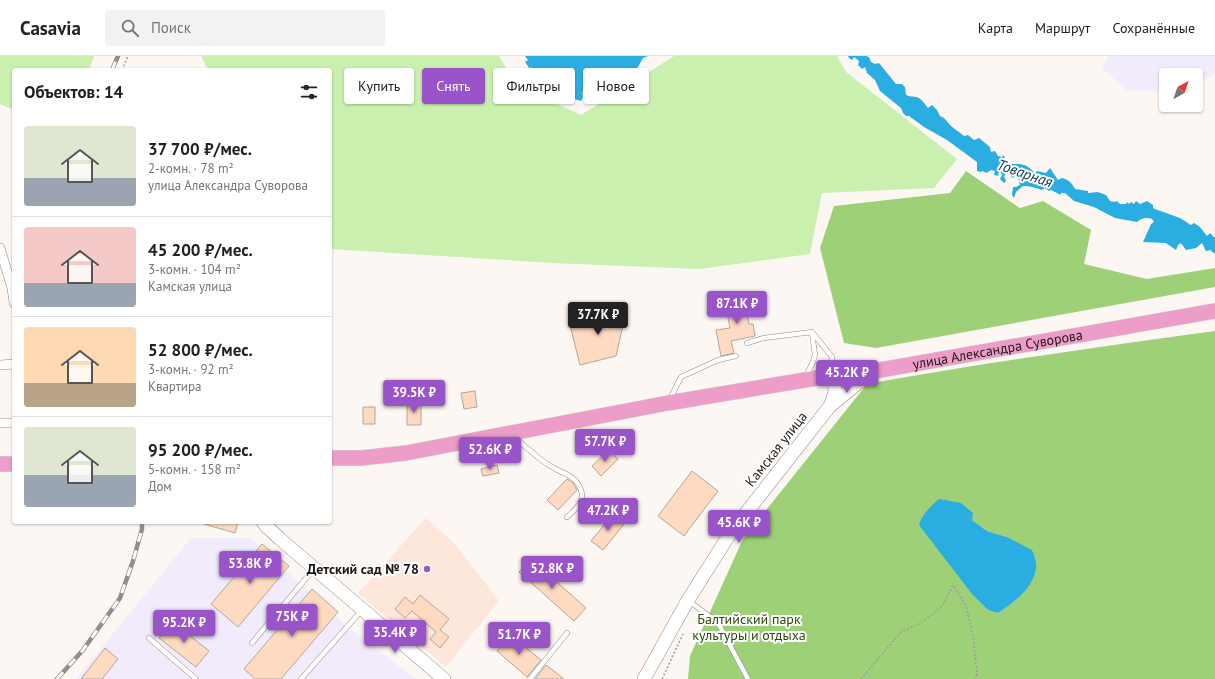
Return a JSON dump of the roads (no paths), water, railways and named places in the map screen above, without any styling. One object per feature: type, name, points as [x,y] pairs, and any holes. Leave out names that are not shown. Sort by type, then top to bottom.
[{"type":"main road","name":"улица Александра Суворова","points":[[332,458],[361,458],[406,453],[668,403],[817,378],[880,370],[1215,311]]},
{"type":"main road","points":[[830,406],[858,383],[880,370]]},
{"type":"main road","name":"Камская улица","points":[[644,679],[688,600],[731,532],[830,406],[835,393],[834,377]]},
{"type":"main road","points":[[0,464],[12,464]]},
{"type":"main road","points":[[264,524],[280,539],[444,679]]},
{"type":"street","points":[[0,248],[12,288]]},
{"type":"street","points":[[0,365],[12,364]]},
{"type":"street","points":[[0,424],[12,423]]},
{"type":"lane","points":[[747,343],[764,338],[812,332]]},
{"type":"lane","points":[[812,332],[832,357],[834,377]]},
{"type":"lane","points":[[803,381],[815,355],[812,332]]},
{"type":"lane","points":[[668,403],[681,376],[718,360],[736,356]]},
{"type":"lane","points":[[517,432],[519,441],[554,469],[576,480],[582,495],[581,501],[567,517]]},
{"type":"lane","points":[[252,644],[315,569]]},
{"type":"lane","points":[[688,600],[718,623],[748,679]]},
{"type":"lane","points":[[301,679],[363,610]]},
{"type":"lane","points":[[530,679],[567,633]]},
{"type":"lane","points":[[149,638],[196,679]]},
{"type":"water","points":[[525,56],[648,56],[643,58],[637,68],[583,68],[583,97],[581,101],[575,100],[575,68],[529,68],[525,62],[528,60]]},
{"type":"water","name":"Товарная","points":[[848,56],[866,56],[869,57],[871,62],[875,64],[879,63],[896,84],[902,84],[905,87],[906,95],[920,99],[928,108],[932,105],[940,116],[964,136],[968,135],[974,140],[979,138],[990,147],[991,152],[995,151],[998,156],[1002,157],[1004,155],[1006,163],[1020,164],[1030,168],[1035,173],[1037,171],[1046,173],[1050,168],[1058,180],[1062,178],[1066,180],[1071,183],[1075,189],[1088,191],[1088,193],[1098,192],[1106,195],[1110,201],[1117,201],[1120,204],[1126,204],[1127,202],[1129,204],[1131,202],[1134,204],[1136,201],[1140,204],[1147,201],[1153,205],[1153,208],[1155,209],[1180,218],[1191,225],[1194,223],[1200,227],[1207,236],[1210,233],[1215,238],[1215,254],[1210,250],[1206,251],[1202,243],[1196,248],[1186,250],[1181,243],[1178,245],[1176,250],[1166,243],[1143,242],[1151,224],[1154,222],[1152,219],[1144,218],[1137,222],[1115,218],[1094,207],[1074,201],[1065,193],[1061,193],[1061,195],[1045,188],[1042,190],[1023,186],[1016,192],[1014,198],[1012,195],[1013,187],[1020,185],[1016,176],[1012,178],[1009,173],[1006,174],[1004,176],[1006,181],[1004,183],[1000,179],[1002,175],[1001,172],[998,174],[999,176],[994,175],[995,171],[991,170],[986,173],[983,171],[977,171],[977,162],[947,140],[924,127],[909,116],[906,116],[901,108],[880,91],[875,80],[867,73],[865,67],[862,69],[858,65],[859,61],[854,57],[852,60]]},
{"type":"water","points":[[939,499],[961,503],[973,513],[972,520],[987,531],[1007,537],[1032,550],[1036,566],[1031,582],[1022,594],[998,613],[988,610],[972,594],[919,525],[920,521],[930,507]]},
{"type":"railway","points":[[113,68],[118,56]]},
{"type":"railway","points":[[57,679],[83,650],[120,598],[133,561],[142,524]]},
{"type":"place","name":"Детский сад № 78","points":[[427,569]]},
{"type":"park label","name":"Балтийский парк культуры и отдыха","points":[[749,628]]}]
